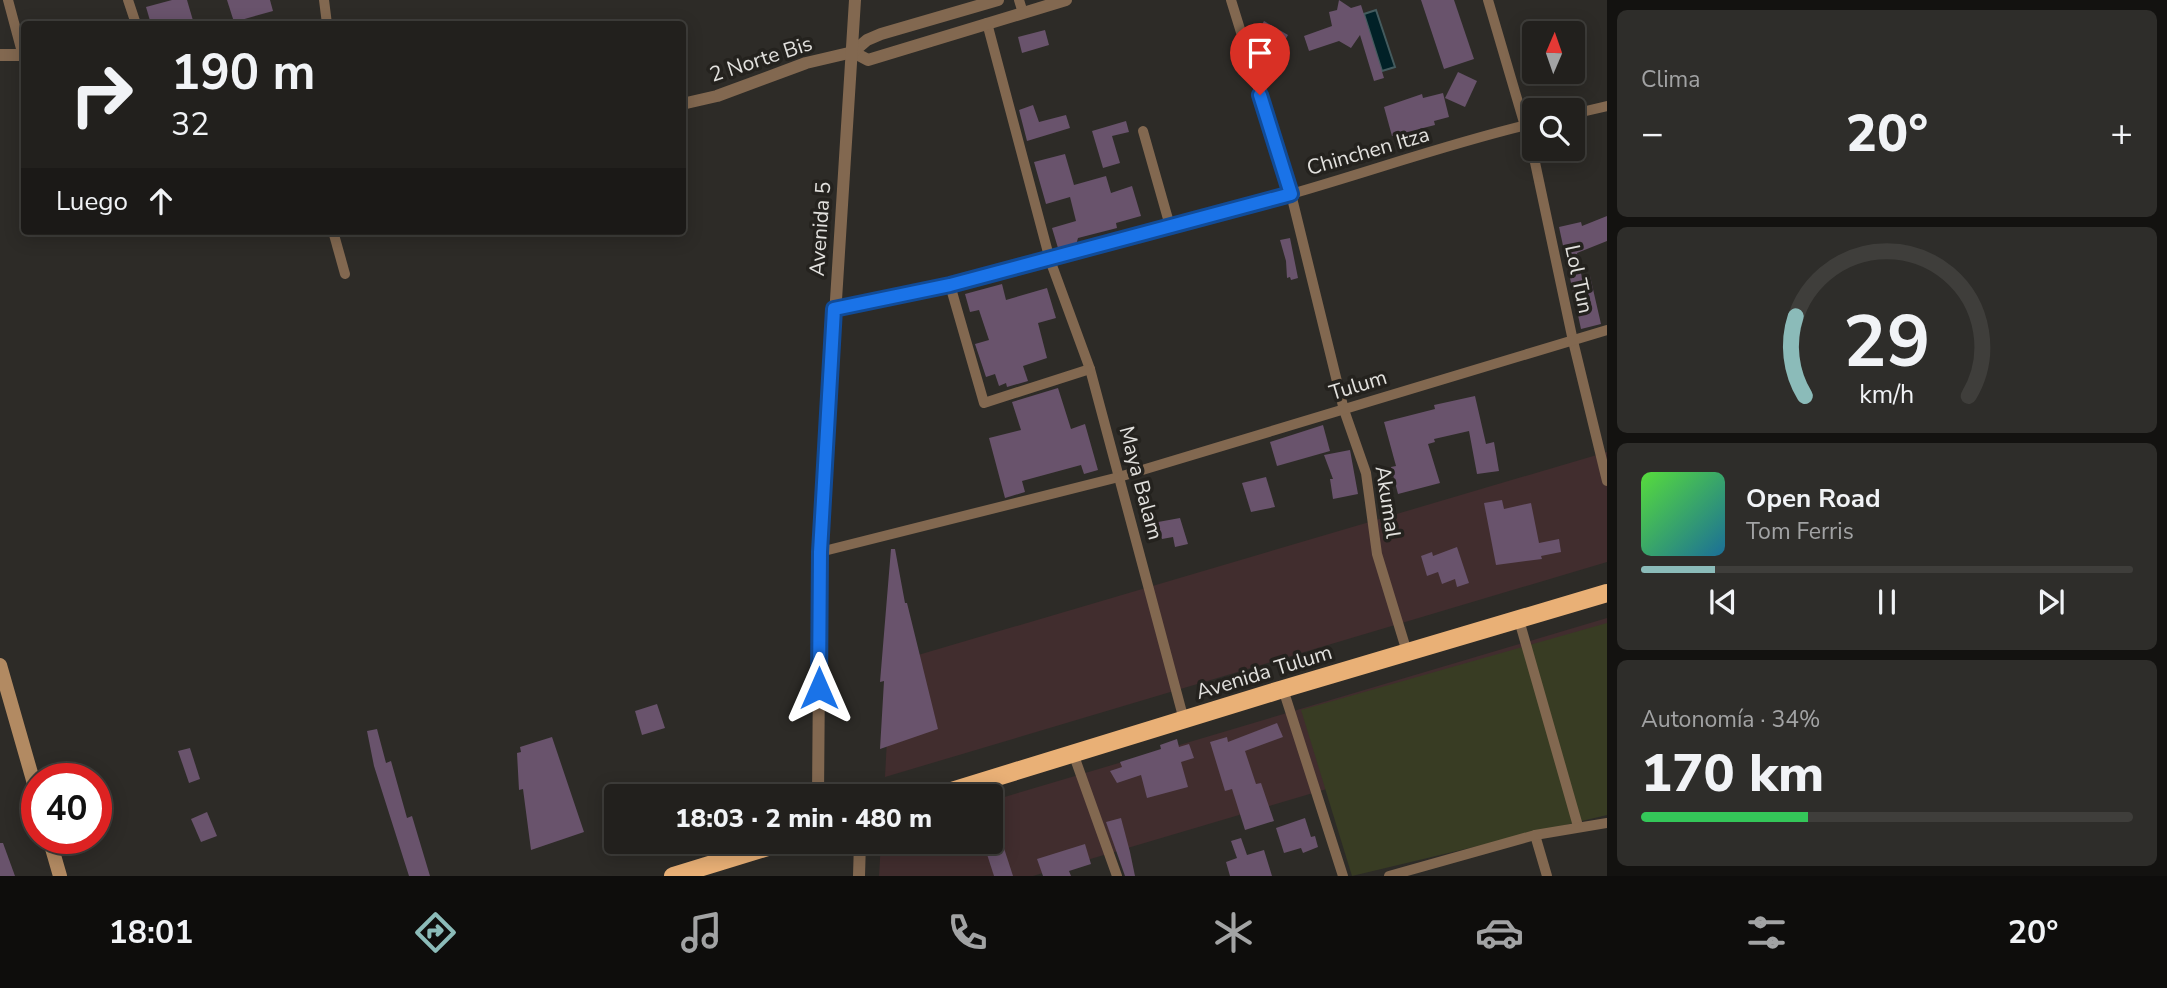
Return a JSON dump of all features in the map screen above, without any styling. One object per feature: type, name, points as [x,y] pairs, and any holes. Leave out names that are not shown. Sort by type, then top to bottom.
[{"type":"highway","name":"Avenida Tulum","points":[[973,784],[1283,688],[1607,593]]},
{"type":"highway","points":[[673,876],[745,854]]},
{"type":"main road","points":[[0,665],[28,763]]},
{"type":"main road","points":[[54,854],[60,876]]},
{"type":"street","points":[[8,0],[21,45]]},
{"type":"street","points":[[128,0],[135,21]]},
{"type":"street","points":[[324,0],[327,21]]},
{"type":"street","name":"Avenida 5","points":[[818,784],[820,552],[855,0]]},
{"type":"street","points":[[998,0],[881,34],[867,40],[853,52],[868,60],[987,23],[1021,6],[1066,0]]},
{"type":"street","name":"Akumal","points":[[1231,0],[1291,194],[1344,410],[1366,473],[1377,554],[1407,652]]},
{"type":"street","name":"Lol Tun","points":[[1488,0],[1522,100]]},
{"type":"street","name":"Maya Balam","points":[[987,23],[1050,260],[1090,369],[1184,720]]},
{"type":"street","name":"2 Norte Bis","points":[[686,103],[717,96],[806,63],[853,52]]},
{"type":"street","points":[[0,55],[21,55]]},
{"type":"street","points":[[1585,111],[1607,106]]},
{"type":"street","name":"Chinchen Itza","points":[[834,309],[950,285],[1050,260],[1291,194],[1522,126]]},
{"type":"street","points":[[1143,131],[1170,226]]},
{"type":"street","name":"Lol Tun","points":[[1537,161],[1573,341],[1607,481]]},
{"type":"street","points":[[335,235],[345,274]]},
{"type":"street","points":[[950,285],[984,402],[1090,369]]},
{"type":"street","name":"Tulum","points":[[820,552],[1119,477],[1607,330]]},
{"type":"street","points":[[1519,620],[1578,826]]},
{"type":"street","points":[[1283,688],[1343,876]]},
{"type":"street","points":[[1073,753],[1117,876]]},
{"type":"street","points":[[1389,876],[1535,835],[1607,823]]},
{"type":"street","points":[[1535,835],[1547,876]]},
{"type":"street","points":[[859,876],[860,854]]},
{"type":"shaded area","points":[[1607,452],[1607,562],[885,777],[891,663]]},
{"type":"shaded area","points":[[1607,618],[1607,706],[1033,876],[879,876],[880,854],[1003,854],[1003,797]]},
{"type":"green space","points":[[1607,623],[1607,815],[1352,876],[1301,710]]},
{"type":"water","points":[[1376,10],[1395,67],[1382,71],[1364,14]]},
{"type":"building","points":[[172,0],[187,0],[193,21],[150,21],[146,7]]},
{"type":"building","points":[[227,0],[270,0],[273,11],[234,21]]},
{"type":"building","points":[[1339,0],[1351,8],[1361,5],[1384,78],[1374,81],[1360,35],[1351,48],[1339,41],[1309,51],[1304,36],[1332,26],[1329,12],[1337,10]]},
{"type":"building","points":[[1421,0],[1454,0],[1474,59],[1444,69]]},
{"type":"building","points":[[1264,21],[1288,35],[1280,49],[1256,36]]},
{"type":"building","points":[[1045,30],[1049,45],[1022,53],[1018,37]]},
{"type":"building","points":[[1458,72],[1477,81],[1465,107],[1445,98]]},
{"type":"building","points":[[1443,93],[1449,117],[1434,121],[1435,125],[1392,136],[1384,107],[1422,94],[1423,98]]},
{"type":"building","points":[[1033,105],[1039,122],[1066,115],[1070,128],[1027,141],[1019,110]]},
{"type":"building","points":[[1126,121],[1129,132],[1112,136],[1120,163],[1103,168],[1092,131]]},
{"type":"building","points":[[1065,154],[1074,185],[1106,176],[1111,193],[1132,186],[1141,216],[1116,223],[1117,228],[1078,238],[1076,245],[1058,248],[1052,228],[1076,221],[1070,197],[1046,204],[1034,162]]},
{"type":"building","points":[[1607,216],[1607,241],[1577,253],[1582,278],[1590,276],[1601,324],[1581,329],[1559,227],[1581,222],[1582,226]]},
{"type":"building","points":[[1290,238],[1298,278],[1291,280],[1290,277],[1287,278],[1280,240]]},
{"type":"building","points":[[1002,284],[1006,300],[1047,288],[1056,318],[1038,323],[1047,358],[1023,366],[1028,381],[1007,387],[1006,383],[999,386],[995,374],[986,377],[975,344],[989,340],[979,310],[970,312],[965,294]]},
{"type":"building","points":[[1058,388],[1071,429],[1085,424],[1098,470],[1084,474],[1081,465],[1022,481],[1025,492],[1005,498],[989,438],[1021,430],[1012,402]]},
{"type":"building","points":[[1475,396],[1486,444],[1494,442],[1499,471],[1477,474],[1469,431],[1434,439],[1435,442],[1428,444],[1440,483],[1398,494],[1391,467],[1396,466],[1384,422],[1435,409],[1434,405]]},
{"type":"building","points":[[1323,425],[1330,451],[1277,466],[1270,442]]},
{"type":"building","points":[[1350,450],[1358,494],[1333,499],[1330,479],[1333,479],[1324,455]]},
{"type":"building","points":[[1266,477],[1275,507],[1251,512],[1242,483]]},
{"type":"building","points":[[1502,500],[1504,509],[1531,503],[1539,543],[1559,539],[1561,552],[1541,556],[1542,559],[1496,565],[1484,503]]},
{"type":"building","points":[[1180,518],[1188,544],[1175,547],[1173,537],[1162,539],[1158,522]]},
{"type":"building","points":[[1457,547],[1469,583],[1457,587],[1455,579],[1442,584],[1438,572],[1427,576],[1421,556],[1432,552],[1433,556]]},
{"type":"building","points":[[891,549],[895,549],[905,603],[938,729],[880,749],[884,681],[880,682]]},
{"type":"building","points":[[657,704],[665,728],[642,735],[635,711]]},
{"type":"building","points":[[1277,723],[1283,737],[1245,751],[1256,784],[1261,783],[1274,821],[1245,830],[1232,789],[1225,791],[1210,742],[1227,737],[1228,742]]},
{"type":"building","points":[[377,729],[386,763],[391,761],[407,818],[412,816],[430,876],[409,876],[374,766],[367,731]]},
{"type":"building","points":[[552,737],[584,832],[531,850],[523,789],[519,790],[517,753],[521,752],[520,747]]},
{"type":"building","points":[[1177,739],[1179,747],[1189,744],[1194,758],[1181,762],[1188,787],[1147,798],[1141,775],[1117,783],[1110,771],[1122,767],[1120,762],[1161,749],[1160,745]]},
{"type":"building","points":[[190,748],[200,779],[189,783],[178,751]]},
{"type":"building","points":[[207,812],[217,836],[201,842],[191,819]]},
{"type":"building","points":[[1121,818],[1135,876],[1125,876],[1106,822]]},
{"type":"building","points":[[1305,818],[1311,837],[1315,836],[1318,847],[1303,853],[1301,848],[1284,853],[1276,828]]},
{"type":"building","points":[[1241,838],[1247,855],[1264,850],[1272,876],[1230,876],[1226,862],[1237,858],[1231,841]]},
{"type":"building","points":[[0,843],[3,843],[15,876],[0,876]]},
{"type":"building","points":[[1085,844],[1091,864],[1069,871],[1071,876],[1043,876],[1037,859]]},
{"type":"building","points":[[1003,845],[1013,876],[994,876],[987,854],[1003,854]]},
{"type":"route","points":[[819,688],[820,552],[834,309],[950,285],[1050,260],[1291,194],[1260,95]]}]
